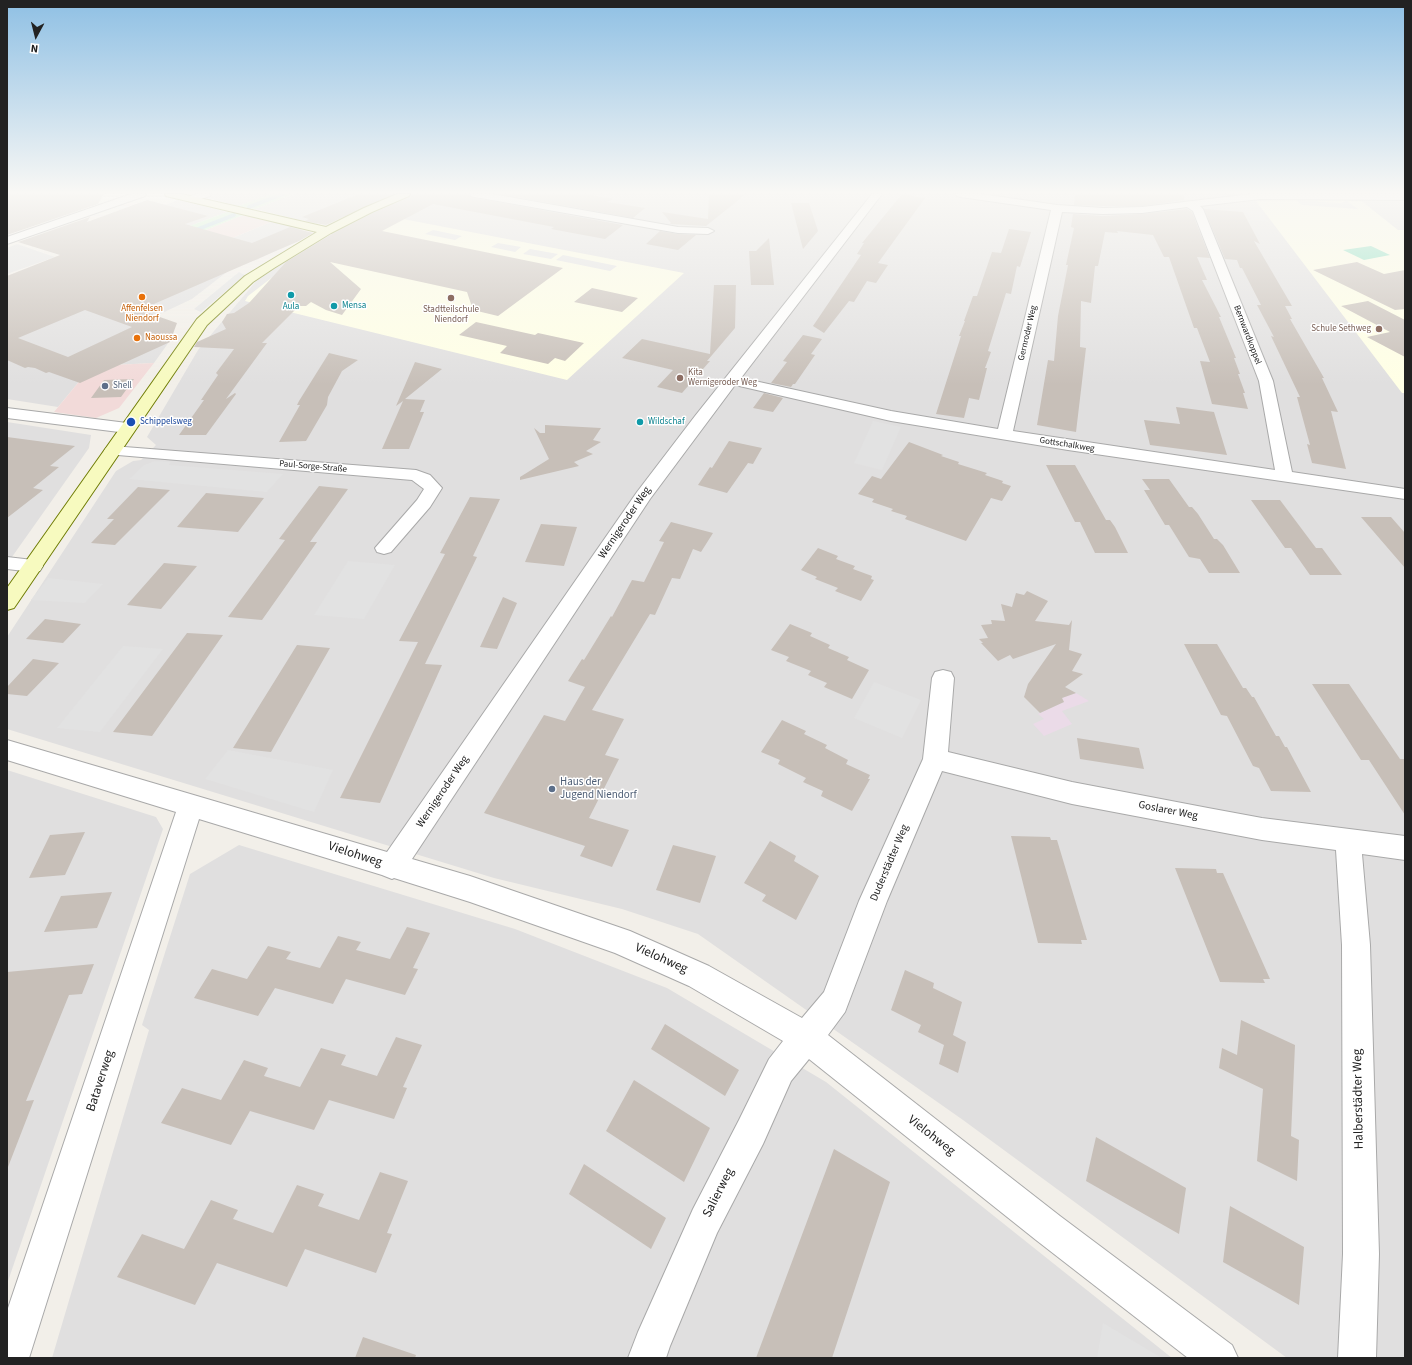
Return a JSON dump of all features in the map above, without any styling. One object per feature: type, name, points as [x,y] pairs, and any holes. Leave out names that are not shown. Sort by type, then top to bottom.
[{"type":"street","points":[[7,603],[191,335],[211,313],[249,279],[282,258]]},
{"type":"street","name":"Wernigeroder Weg","points":[[392,867],[643,496],[700,418],[732,380],[827,258]]},
{"type":"street","name":"Gernroder Weg","points":[[1004,435],[1045,258]]},
{"type":"street","name":"Bernwardkoppel","points":[[1217,258],[1266,381],[1284,475]]},
{"type":"street","name":"Gottschalkweg","points":[[732,380],[892,416],[1004,435],[1405,494]]},
{"type":"street","points":[[7,413],[127,428]]},
{"type":"street","name":"Paul-Sorge-Straße","points":[[112,451],[416,475],[424,479],[432,488],[430,493],[424,503],[384,548]]},
{"type":"street","points":[[7,563],[33,566]]},
{"type":"street","name":"Duderstädter Weg","points":[[807,1038],[834,1002],[873,901],[935,759],[943,678]]},
{"type":"street","name":"Vielohweg","points":[[7,750],[311,840],[392,867],[470,890],[620,941],[699,976],[807,1038],[1048,1228],[1219,1358]]},
{"type":"street","name":"Goslarer Weg","points":[[935,759],[1072,793],[1262,829],[1405,848]]},
{"type":"street","name":"Bataverweg","points":[[10,1358],[191,805]]},
{"type":"street","name":"Halberstädter Weg","points":[[1348,840],[1356,945],[1361,1254],[1357,1358]]},
{"type":"street","name":"Salierweg","points":[[647,1358],[651,1345],[705,1221],[751,1132],[780,1070],[807,1038]]},
{"type":"shaded area","points":[[7,258],[53,258],[7,274]]},
{"type":"shaded area","points":[[137,258],[185,258],[133,279],[106,270]]},
{"type":"shaded area","points":[[185,258],[261,258],[236,265],[192,299],[141,323],[174,335],[154,363],[92,366],[58,407],[7,399],[7,309],[133,279]]},
{"type":"shaded area","points":[[292,258],[1405,258],[1405,1358],[1287,1358],[963,1120],[698,934],[622,909],[494,878],[7,729],[7,637],[116,471],[133,461],[141,460],[156,445],[147,437],[198,350],[258,279]]},
{"type":"shaded area","name":"Stadtteilschule Niendorf","points":[[302,258],[604,258],[684,273],[567,380],[245,301],[248,296],[283,269]]},
{"type":"shaded area","points":[[559,258],[576,258],[617,266],[610,271],[556,260]]},
{"type":"shaded area","points":[[1299,258],[1405,258],[1405,393],[1402,393]]},
{"type":"shaded area","points":[[239,272],[245,275],[201,312],[194,309]]},
{"type":"shaded area","name":"Shell","points":[[154,363],[119,408],[96,418],[54,412],[92,366]]},
{"type":"shaded area","points":[[873,421],[901,427],[882,470],[854,463]]},
{"type":"shaded area","points":[[7,422],[91,435],[89,448],[7,564]]},
{"type":"shaded area","points":[[155,461],[171,462],[169,465],[283,474],[267,492],[129,479],[144,465]]},
{"type":"shaded area","points":[[348,561],[395,565],[364,619],[314,615]]},
{"type":"shaded area","points":[[48,578],[103,584],[85,603],[31,600]]},
{"type":"shaded area","points":[[123,646],[163,649],[100,732],[57,728]]},
{"type":"shaded area","points":[[874,682],[921,700],[902,738],[854,718]]},
{"type":"shaded area","points":[[1076,693],[1089,701],[1062,711],[1072,724],[1044,736],[1033,724],[1044,719],[1038,714],[1064,702],[1062,698]]},
{"type":"shaded area","points":[[228,750],[333,770],[314,812],[205,779]]},
{"type":"shaded area","points":[[7,770],[156,817],[163,829],[7,1284]]},
{"type":"shaded area","points":[[239,845],[515,929],[667,988],[826,1082],[1172,1358],[52,1358],[149,1030],[142,1025],[190,874]]},
{"type":"shaded area","points":[[1103,1323],[1162,1358],[1097,1358]]},
{"type":"green space","points":[[128,258],[137,258],[106,270]]},
{"type":"green space","points":[[1359,258],[1376,258],[1364,260]]},
{"type":"building","points":[[53,258],[261,258],[140,310],[177,323],[170,342],[80,383],[49,372],[46,373],[35,368],[25,368],[7,360],[7,276]],"holes":[[[85,310],[132,327],[68,357],[18,338]]]},
{"type":"building","points":[[293,258],[513,258],[563,268],[498,316],[473,310],[467,292],[330,262],[361,289],[342,315],[326,310],[311,302],[306,306],[299,306],[262,343],[267,343],[226,399],[235,393],[236,394],[206,435],[179,435],[204,400],[201,400],[218,375],[216,373],[234,349],[194,347],[197,342],[226,329],[222,322],[227,314],[234,313],[249,303],[286,262]]},
{"type":"building","points":[[749,258],[771,258],[774,285],[751,285]]},
{"type":"building","points":[[859,258],[882,258],[878,263],[888,265],[876,283],[867,281],[854,302],[849,301],[824,333],[813,326]]},
{"type":"building","points":[[990,258],[1023,258],[1020,267],[1017,266],[1011,294],[1006,293],[988,351],[991,352],[985,368],[987,368],[979,400],[969,398],[964,418],[936,414],[961,336],[959,336],[964,321],[973,296],[977,296]]},
{"type":"building","points":[[1068,258],[1100,258],[1098,266],[1095,266],[1091,303],[1081,301],[1080,347],[1086,348],[1076,432],[1037,425],[1048,360],[1054,361],[1058,316],[1068,265],[1066,265]]},
{"type":"building","points":[[1169,258],[1197,258],[1207,280],[1202,280],[1221,317],[1219,317],[1236,358],[1234,358],[1240,374],[1238,374],[1245,393],[1243,393],[1248,409],[1212,404],[1200,361],[1210,362],[1197,328],[1194,328]]},
{"type":"building","points":[[1224,258],[1264,258],[1292,306],[1285,306],[1292,319],[1290,319],[1324,378],[1322,378],[1338,412],[1331,411],[1346,469],[1312,463],[1307,444],[1310,445],[1297,397],[1300,397],[1271,336],[1274,337],[1257,305],[1261,305],[1237,260]]},
{"type":"building","points":[[1357,262],[1384,274],[1405,270],[1405,309],[1395,310],[1313,270]]},
{"type":"building","points":[[714,285],[736,285],[735,328],[707,361],[710,361],[682,393],[657,387],[673,370],[622,358],[642,339],[710,354]]},
{"type":"building","points":[[592,288],[638,298],[622,312],[574,302]]},
{"type":"building","points":[[1368,301],[1405,320],[1405,357],[1367,337],[1390,332],[1341,306]]},
{"type":"building","points":[[476,322],[535,335],[538,333],[584,343],[565,361],[555,358],[548,364],[500,353],[507,346],[459,335]]},
{"type":"building","points":[[803,335],[822,339],[811,354],[815,355],[795,384],[791,387],[771,383],[787,362],[783,361]]},
{"type":"building","points":[[329,353],[358,360],[342,371],[328,397],[327,405],[306,441],[279,442],[300,405],[297,405],[299,401]]},
{"type":"building","points":[[415,362],[442,369],[405,399],[425,400],[420,412],[424,412],[409,449],[382,449],[403,401],[396,406]]},
{"type":"building","points":[[134,379],[121,397],[91,398],[104,380]]},
{"type":"building","points":[[764,393],[783,398],[773,412],[753,408]]},
{"type":"building","points":[[1176,407],[1214,412],[1227,455],[1150,445],[1144,420],[1180,424]]},
{"type":"building","points":[[545,425],[601,428],[593,440],[601,442],[586,451],[593,454],[574,462],[579,466],[520,480],[520,477],[549,459],[534,428],[540,433],[545,433]]},
{"type":"building","points":[[7,437],[75,446],[50,466],[59,467],[33,488],[43,490],[7,518]]},
{"type":"building","points":[[729,441],[762,448],[753,464],[748,463],[727,493],[698,485],[710,467],[712,468]]},
{"type":"building","points":[[909,442],[959,462],[958,464],[987,473],[985,475],[1003,481],[1002,483],[1011,486],[1002,501],[991,498],[966,541],[905,519],[907,516],[891,511],[893,509],[872,502],[874,499],[858,494],[872,476],[881,479]]},
{"type":"building","points":[[1046,465],[1075,465],[1106,520],[1110,520],[1115,527],[1128,553],[1095,553],[1080,522],[1075,522]]},
{"type":"building","points":[[1142,479],[1169,479],[1189,507],[1192,507],[1198,514],[1214,539],[1217,539],[1223,545],[1240,573],[1209,573],[1200,559],[1189,557],[1169,525],[1165,525],[1144,490],[1150,490]]},
{"type":"building","points":[[319,486],[348,489],[310,542],[317,542],[262,620],[228,617],[285,540],[279,539]]},
{"type":"building","points":[[138,487],[170,490],[115,545],[91,543],[114,519],[107,519]]},
{"type":"building","points":[[206,493],[264,498],[238,532],[177,527]]},
{"type":"building","points":[[470,497],[500,499],[473,556],[477,557],[425,664],[442,665],[380,803],[340,798],[418,642],[399,641],[445,554],[440,553]]},
{"type":"building","points":[[1251,500],[1280,500],[1316,548],[1322,548],[1342,575],[1310,575],[1291,548],[1285,548]]},
{"type":"building","points":[[1361,517],[1391,517],[1405,533],[1405,568]]},
{"type":"building","name":"Haus der Jugend Niendorf","points":[[671,522],[713,533],[701,552],[693,549],[680,579],[672,578],[655,615],[650,614],[592,710],[624,719],[605,755],[619,759],[589,818],[629,830],[612,867],[580,856],[585,846],[484,813],[544,715],[565,721],[585,687],[568,681],[582,659],[584,660],[611,616],[612,617],[632,580],[644,582],[664,542],[659,541]]},
{"type":"building","points":[[541,524],[577,527],[564,566],[525,562]]},
{"type":"building","points":[[818,548],[838,556],[836,559],[855,566],[853,569],[872,576],[871,579],[874,580],[861,601],[835,591],[838,588],[815,579],[817,577],[801,570]]},
{"type":"building","points":[[164,563],[197,566],[161,609],[127,605]]},
{"type":"building","points":[[1027,591],[1048,601],[1035,621],[1069,625],[1072,620],[1069,650],[1082,654],[1072,671],[1083,674],[1065,687],[1076,693],[1062,698],[1064,702],[1040,713],[1024,697],[1028,684],[1056,644],[1013,659],[1010,655],[998,661],[979,639],[988,638],[981,625],[992,624],[991,620],[1005,621],[1001,604],[1012,607],[1016,593],[1024,595]]},
{"type":"building","points":[[503,597],[517,603],[497,649],[480,647]]},
{"type":"building","points":[[45,619],[81,624],[63,643],[26,639]]},
{"type":"building","points":[[790,624],[812,633],[810,636],[830,645],[828,648],[849,657],[847,660],[869,670],[852,699],[824,687],[827,683],[808,675],[811,671],[786,661],[789,657],[771,650]]},
{"type":"building","points":[[187,633],[223,635],[152,736],[113,732]]},
{"type":"building","points":[[1184,644],[1217,644],[1243,688],[1246,688],[1252,697],[1254,697],[1276,736],[1279,736],[1285,747],[1287,747],[1311,792],[1271,791],[1259,768],[1253,766],[1227,716],[1221,715]]},
{"type":"building","points":[[297,645],[330,648],[271,752],[233,748]]},
{"type":"building","points":[[33,659],[59,663],[27,696],[7,694],[7,687]]},
{"type":"building","points":[[1312,684],[1349,684],[1400,759],[1405,759],[1405,815],[1369,760],[1361,760]]},
{"type":"building","points":[[782,720],[806,731],[804,734],[827,745],[825,748],[848,760],[846,764],[870,775],[868,779],[870,779],[852,811],[821,796],[823,791],[803,782],[806,778],[778,764],[780,760],[761,752]]},
{"type":"building","points":[[1077,738],[1139,748],[1144,769],[1080,759]]},
{"type":"building","points":[[85,832],[65,875],[29,878],[50,835]]},
{"type":"building","points":[[1011,836],[1050,837],[1051,840],[1057,840],[1087,940],[1081,940],[1082,944],[1038,943]]},
{"type":"building","points":[[770,841],[796,856],[794,861],[819,876],[796,920],[762,901],[766,895],[744,883]]},
{"type":"building","points":[[673,845],[716,856],[700,903],[656,890]]},
{"type":"building","points":[[1175,868],[1216,869],[1217,873],[1223,873],[1270,979],[1263,979],[1265,983],[1220,982]]},
{"type":"building","points":[[112,892],[97,928],[44,932],[61,896]]},
{"type":"building","points":[[407,927],[430,933],[413,968],[418,969],[405,995],[346,979],[333,1004],[275,988],[258,1016],[194,998],[212,969],[247,979],[268,946],[291,952],[286,959],[320,968],[338,936],[361,942],[356,950],[390,959]]},
{"type":"building","points":[[94,964],[82,994],[69,995],[26,1101],[34,1100],[8,1167],[7,972]]},
{"type":"building","points":[[905,970],[934,983],[933,988],[962,1002],[953,1035],[966,1042],[958,1073],[939,1064],[944,1045],[918,1032],[921,1025],[891,1010]]},
{"type":"building","points":[[1241,1020],[1295,1045],[1291,1136],[1299,1140],[1297,1181],[1257,1161],[1263,1089],[1219,1068],[1222,1048],[1237,1055]]},
{"type":"building","points":[[665,1024],[739,1070],[725,1096],[651,1049]]},
{"type":"building","points":[[396,1037],[422,1045],[403,1087],[407,1088],[394,1119],[329,1100],[314,1130],[250,1111],[231,1145],[161,1123],[182,1088],[221,1100],[244,1060],[268,1068],[264,1076],[300,1087],[321,1048],[346,1055],[341,1065],[377,1076]]},
{"type":"building","points":[[634,1080],[710,1128],[684,1182],[606,1131]]},
{"type":"building","points":[[1096,1137],[1186,1188],[1179,1234],[1086,1181]]},
{"type":"building","points":[[834,1149],[890,1182],[832,1358],[756,1358]]},
{"type":"building","points":[[584,1164],[666,1218],[651,1249],[569,1194]]},
{"type":"building","points":[[380,1172],[408,1181],[387,1233],[392,1234],[376,1273],[305,1249],[287,1287],[217,1263],[195,1305],[117,1277],[142,1234],[184,1249],[211,1200],[238,1210],[233,1219],[273,1233],[297,1185],[324,1194],[318,1206],[359,1220]]},
{"type":"building","points":[[1230,1206],[1304,1247],[1299,1305],[1223,1262]]},
{"type":"building","points":[[363,1337],[416,1355],[415,1358],[355,1358]]},
{"type":"place","name":"Aula","points":[[291,295]]},
{"type":"place","name":"Affenfelsen Niendorf","points":[[142,297]]},
{"type":"place","name":"Stadtteilschule Niendorf","points":[[451,298]]},
{"type":"place","name":"Mensa","points":[[334,306]]},
{"type":"place","name":"Schule Sethweg","points":[[1379,329]]},
{"type":"place","name":"Naoussa","points":[[137,338]]},
{"type":"place","name":"Kita Wernigeroder Weg","points":[[680,378]]},
{"type":"place","name":"Shell","points":[[105,386]]},
{"type":"place","name":"Schippelsweg","points":[[131,422]]},
{"type":"place","name":"Wildschaf","points":[[640,422]]},
{"type":"place","name":"Haus der Jugend Niendorf","points":[[552,789]]}]
